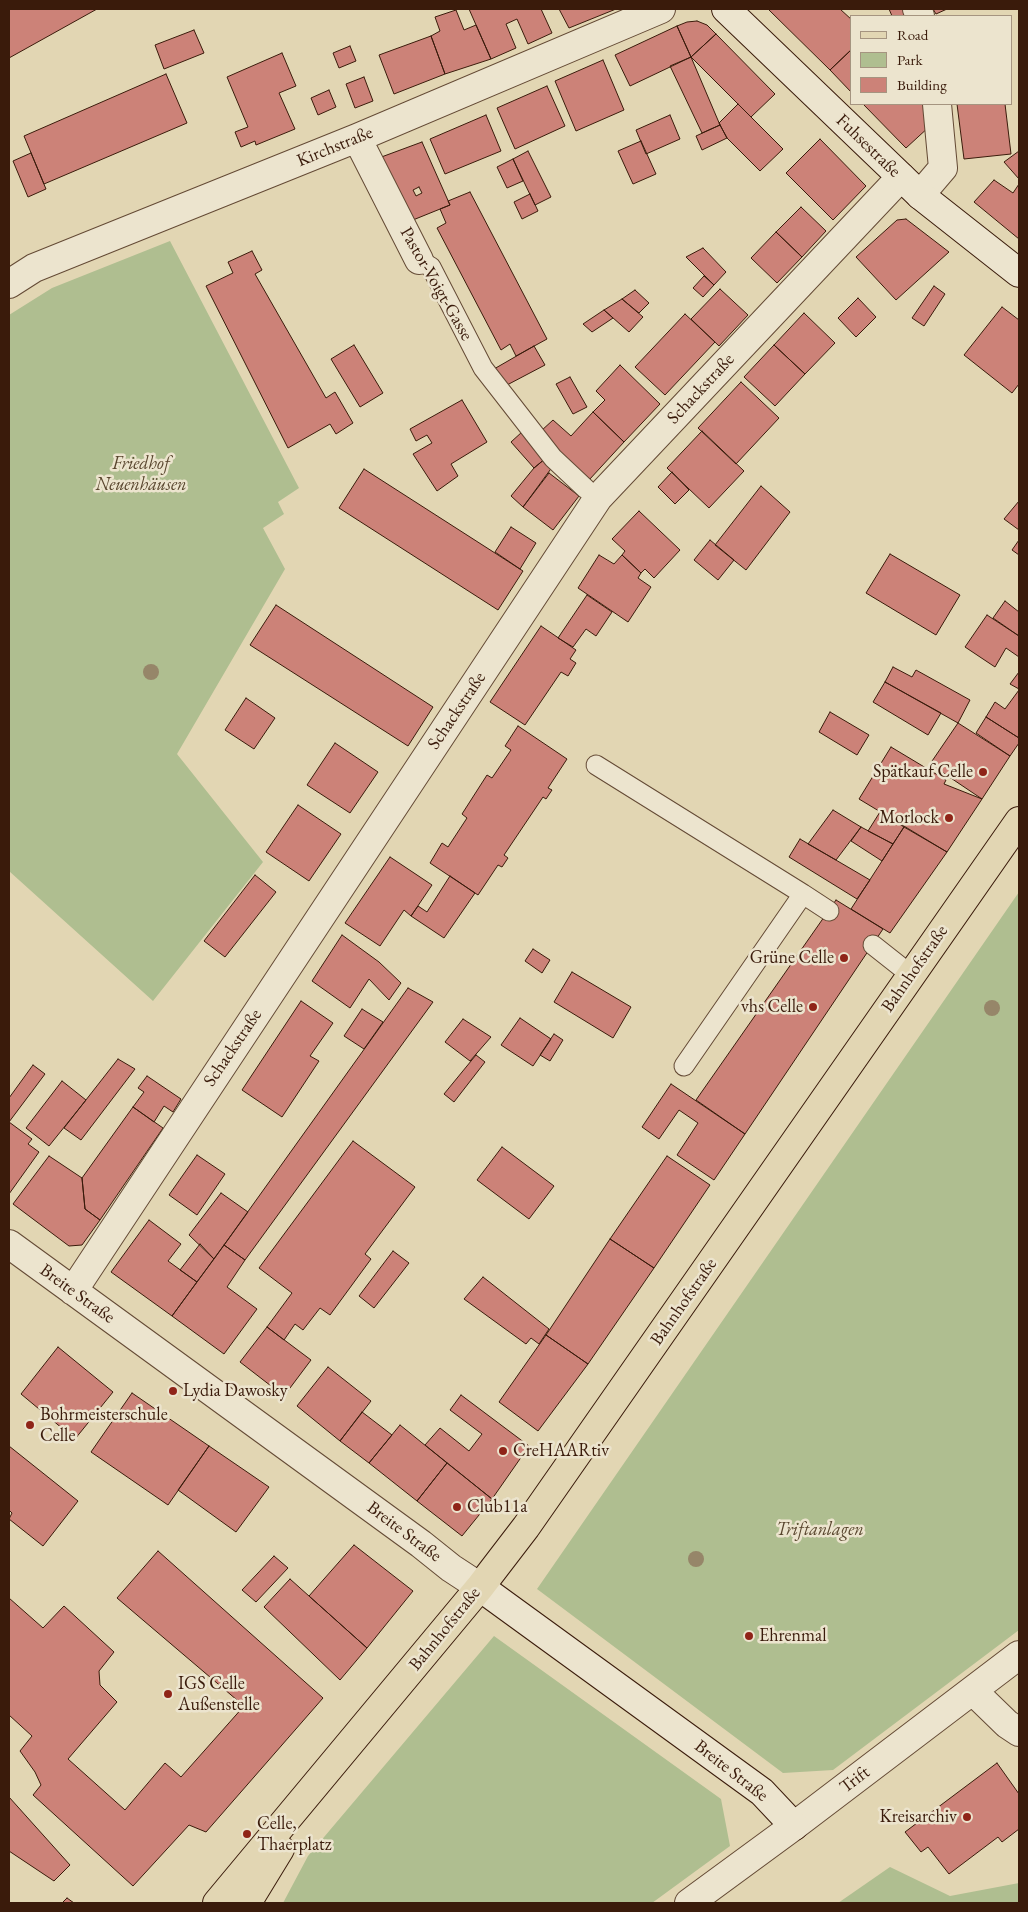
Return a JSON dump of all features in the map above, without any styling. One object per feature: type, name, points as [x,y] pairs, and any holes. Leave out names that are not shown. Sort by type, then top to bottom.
[{"type":"main road","name":"Bahnhofstraße","points":[[217,1903],[480,1587],[563,1476],[1019,821]]},
{"type":"main road","name":"Bahnhofstraße","points":[[247,1903],[330,1769]]},
{"type":"street","name":"Kirchstraße","points":[[9,284],[34,268],[357,138],[662,9]]},
{"type":"street","name":"Fuhsestraße","points":[[726,9],[910,186],[1019,273]]},
{"type":"street","name":"Schackstraße","points":[[73,1291],[598,498],[910,186],[943,168],[937,105]]},
{"type":"street","name":"Pastor-Voigt-Gasse","points":[[357,138],[420,260]]},
{"type":"street","name":"Breite Straße","points":[[9,1244],[421,1544],[451,1568],[480,1587],[762,1792],[794,1826]]},
{"type":"street","name":"Trift","points":[[689,1903],[794,1826],[1019,1655]]},
{"type":"street","points":[[973,1691],[1007,1724],[1019,1732]]},
{"type":"lane","name":"Pastor-Voigt-Gasse","points":[[420,260],[431,267],[483,368],[554,458],[586,489]]},
{"type":"lane","points":[[596,766],[829,911]]},
{"type":"lane","points":[[684,1066],[803,894]]},
{"type":"lane","points":[[873,945],[911,975]]},
{"type":"green space","name":"Friedhof Neuenhäusen","points":[[170,241],[299,488],[278,502],[284,514],[263,528],[285,569],[177,754],[263,862],[153,1001],[9,871],[9,315],[52,288]]},
{"type":"green space","name":"Triftanlagen","points":[[1019,892],[1019,1630],[833,1770],[783,1773],[537,1589]]},
{"type":"green space","points":[[494,1636],[721,1799],[730,1846],[652,1903],[283,1903],[308,1856]]},
{"type":"green space","points":[[890,1867],[950,1896],[1019,1883],[1019,1903],[838,1903]]},
{"type":"building","points":[[9,9],[97,9],[9,58]]},
{"type":"building","points":[[469,9],[541,9],[552,33],[528,44],[517,19],[506,24],[516,48],[491,59]]},
{"type":"building","points":[[559,9],[616,9],[569,28]]},
{"type":"building","points":[[768,9],[840,9],[850,18],[850,51],[830,70]]},
{"type":"building","points":[[889,9],[909,9],[911,15],[892,15]]},
{"type":"building","points":[[933,9],[947,9],[936,14]]},
{"type":"building","points":[[456,10],[464,30],[476,25],[491,59],[445,74],[431,36],[440,31],[435,17]]},
{"type":"building","points":[[697,21],[707,25],[716,34],[691,57],[677,26]]},
{"type":"building","points":[[677,26],[691,57],[630,86],[615,55]]},
{"type":"building","points":[[194,30],[204,53],[164,69],[155,45]]},
{"type":"building","points":[[716,34],[775,94],[751,117],[691,57]]},
{"type":"building","points":[[431,36],[445,74],[394,94],[379,55]]},
{"type":"building","points":[[350,46],[356,61],[339,68],[333,53]]},
{"type":"building","points":[[850,51],[850,91],[830,70]]},
{"type":"building","points":[[282,53],[296,86],[279,93],[295,129],[256,145],[255,141],[241,147],[235,132],[248,127],[227,77]]},
{"type":"building","points":[[691,57],[720,125],[702,133],[670,66]]},
{"type":"building","points":[[603,60],[624,110],[576,131],[555,81]]},
{"type":"building","points":[[166,74],[187,123],[44,184],[24,136]]},
{"type":"building","points":[[364,77],[373,101],[355,108],[346,84]]},
{"type":"building","points":[[547,86],[565,126],[515,149],[497,108]]},
{"type":"building","points":[[329,90],[336,107],[318,115],[311,98]]},
{"type":"building","points":[[738,104],[783,149],[760,171],[727,138],[719,123]]},
{"type":"building","points":[[864,105],[925,105],[930,126],[906,148]]},
{"type":"building","points":[[957,105],[1005,105],[1011,154],[964,159]]},
{"type":"building","points":[[486,115],[501,151],[445,174],[430,139]]},
{"type":"building","points":[[670,115],[680,139],[646,154],[636,130]]},
{"type":"building","points":[[720,125],[727,138],[702,150],[696,136]]},
{"type":"building","points":[[820,139],[866,186],[833,220],[786,173]]},
{"type":"building","points":[[641,141],[656,174],[633,184],[618,151]]},
{"type":"building","points":[[422,142],[450,205],[408,222],[376,159]],"holes":[[[419,187],[422,193],[416,196],[413,190]]]},
{"type":"building","points":[[528,151],[551,197],[535,205],[513,159]]},
{"type":"building","points":[[1019,151],[1019,179],[1004,162]]},
{"type":"building","points":[[31,153],[46,189],[28,197],[13,161]]},
{"type":"building","points":[[513,159],[523,181],[507,188],[497,167]]},
{"type":"building","points":[[994,180],[1013,193],[1019,184],[1019,239],[974,202]]},
{"type":"building","points":[[470,192],[547,339],[516,356],[510,344],[501,350],[437,228],[446,223],[440,209],[450,205],[448,201]]},
{"type":"building","points":[[530,194],[538,211],[522,219],[514,202]]},
{"type":"building","points":[[801,207],[826,231],[802,257],[776,232]]},
{"type":"building","points":[[906,219],[949,252],[896,300],[856,257],[897,220]]},
{"type":"building","points":[[776,232],[802,257],[777,283],[751,258]]},
{"type":"building","points":[[703,248],[726,272],[714,285],[686,257]]},
{"type":"building","points":[[252,251],[262,270],[255,274],[326,398],[335,392],[353,423],[336,434],[330,424],[288,448],[206,286],[233,273],[228,262]]},
{"type":"building","points":[[704,276],[714,285],[703,297],[693,288]]},
{"type":"building","points":[[934,286],[945,294],[924,326],[912,318]]},
{"type":"building","points":[[720,289],[748,315],[719,346],[691,319]]},
{"type":"building","points":[[635,290],[649,303],[639,313],[622,299]]},
{"type":"building","points":[[858,298],[876,317],[856,337],[838,318]]},
{"type":"building","points":[[622,299],[643,317],[629,332],[604,310]]},
{"type":"building","points":[[1002,307],[1019,320],[1019,384],[1012,393],[964,355]]},
{"type":"building","points":[[604,310],[613,318],[592,332],[583,324]]},
{"type":"building","points":[[804,313],[835,343],[805,374],[774,345]]},
{"type":"building","points":[[685,314],[715,342],[665,395],[635,367]]},
{"type":"building","points":[[354,345],[383,393],[360,407],[331,359]]},
{"type":"building","points":[[774,345],[805,374],[775,406],[744,377]]},
{"type":"building","points":[[534,346],[545,365],[507,385],[494,369]]},
{"type":"building","points":[[620,365],[660,404],[624,442],[593,412],[605,400],[596,391]]},
{"type":"building","points":[[570,377],[587,407],[573,414],[556,384]]},
{"type":"building","points":[[741,382],[779,418],[736,464],[698,428]]},
{"type":"building","points":[[462,400],[487,442],[451,464],[458,476],[437,491],[413,454],[432,443],[427,435],[416,441],[410,429]]},
{"type":"building","points":[[593,412],[624,442],[589,480],[557,452],[541,431],[553,420],[571,436]]},
{"type":"building","points":[[702,431],[744,471],[709,508],[667,468]]},
{"type":"building","points":[[522,432],[546,458],[534,468],[511,442]]},
{"type":"building","points":[[546,458],[553,466],[523,507],[511,496],[534,468]]},
{"type":"building","points":[[364,469],[523,571],[498,610],[339,508]]},
{"type":"building","points":[[672,472],[689,490],[675,504],[658,487]]},
{"type":"building","points":[[549,473],[579,496],[553,530],[523,507]]},
{"type":"building","points":[[761,486],[790,512],[746,570],[715,545]]},
{"type":"building","points":[[1019,501],[1019,530],[1004,519]]},
{"type":"building","points":[[639,511],[680,550],[654,578],[645,569],[641,573],[622,555],[625,551],[612,539]]},
{"type":"building","points":[[511,527],[536,543],[520,569],[495,552]]},
{"type":"building","points":[[710,540],[734,560],[718,580],[694,560]]},
{"type":"building","points":[[1019,540],[1019,555],[1012,550]]},
{"type":"building","points":[[890,554],[960,595],[936,635],[866,593]]},
{"type":"building","points":[[599,555],[614,564],[622,555],[641,573],[638,578],[651,587],[628,622],[578,588]]},
{"type":"building","points":[[587,595],[612,612],[596,636],[586,629],[573,647],[558,638]]},
{"type":"building","points":[[1005,601],[1019,612],[1019,636],[993,618]]},
{"type":"building","points":[[276,605],[433,707],[408,746],[250,645]]},
{"type":"building","points":[[987,615],[1019,636],[1019,657],[1006,648],[995,667],[965,647]]},
{"type":"building","points":[[541,626],[576,650],[570,659],[576,663],[568,676],[561,672],[525,725],[490,702]]},
{"type":"building","points":[[893,667],[912,677],[916,670],[970,700],[958,723],[885,682]]},
{"type":"building","points":[[1019,672],[1019,689],[1010,684]]},
{"type":"building","points":[[885,682],[941,713],[928,735],[873,702]]},
{"type":"building","points":[[1019,690],[1019,738],[986,717],[995,702],[1005,709]]},
{"type":"building","points":[[246,698],[275,718],[254,749],[225,730]]},
{"type":"building","points":[[830,712],[869,735],[857,755],[819,732]]},
{"type":"building","points":[[986,717],[1019,738],[1019,743],[1010,756],[976,733]]},
{"type":"building","points":[[958,723],[1010,756],[982,799],[930,764]]},
{"type":"building","points":[[518,726],[567,759],[548,788],[552,790],[546,799],[543,797],[504,855],[508,858],[502,867],[498,865],[478,895],[430,863],[442,843],[448,847],[467,818],[462,814],[487,775],[492,778],[511,750],[505,746]]},
{"type":"building","points":[[335,743],[378,772],[350,813],[307,785]]},
{"type":"building","points":[[891,747],[946,780],[944,784],[982,799],[947,852],[859,799]]},
{"type":"building","points":[[298,805],[341,834],[309,881],[266,852]]},
{"type":"building","points":[[833,810],[861,827],[836,860],[808,844]]},
{"type":"building","points":[[880,812],[904,827],[893,844],[868,831]]},
{"type":"building","points":[[861,827],[893,844],[882,861],[851,841]]},
{"type":"building","points":[[904,827],[947,852],[890,933],[851,909]]},
{"type":"building","points":[[800,839],[870,880],[857,899],[789,857]]},
{"type":"building","points":[[390,857],[432,885],[411,916],[404,910],[380,946],[345,923]]},
{"type":"building","points":[[255,875],[276,892],[225,957],[204,941]]},
{"type":"building","points":[[450,876],[475,893],[444,938],[411,916],[418,906],[427,912]]},
{"type":"building","points":[[836,900],[883,929],[745,1134],[696,1100]]},
{"type":"building","points":[[342,935],[379,962],[401,983],[389,1000],[369,979],[350,1008],[312,981]]},
{"type":"building","points":[[533,949],[550,960],[542,973],[525,961]]},
{"type":"building","points":[[572,972],[631,1007],[613,1038],[554,1002]]},
{"type":"building","points":[[408,988],[433,1002],[245,1260],[224,1245]]},
{"type":"building","points":[[301,1001],[333,1023],[310,1056],[319,1061],[282,1117],[242,1090]]},
{"type":"building","points":[[362,1009],[383,1022],[364,1049],[344,1036]]},
{"type":"building","points":[[520,1018],[551,1039],[533,1066],[501,1045]]},
{"type":"building","points":[[463,1019],[491,1037],[470,1061],[445,1042]]},
{"type":"building","points":[[554,1034],[563,1040],[550,1061],[540,1055]]},
{"type":"building","points":[[476,1055],[485,1062],[454,1102],[444,1094]]},
{"type":"building","points":[[118,1059],[135,1069],[81,1140],[64,1128]]},
{"type":"building","points":[[33,1065],[45,1074],[9,1122],[9,1098]]},
{"type":"building","points":[[147,1076],[181,1099],[173,1112],[164,1106],[154,1122],[133,1107],[144,1092],[138,1088]]},
{"type":"building","points":[[62,1081],[86,1100],[49,1146],[26,1128]]},
{"type":"building","points":[[671,1084],[745,1134],[714,1180],[677,1155],[698,1123],[679,1110],[659,1139],[642,1127]]},
{"type":"building","points":[[133,1107],[163,1128],[100,1220],[85,1209],[82,1178]]},
{"type":"building","points":[[9,1122],[32,1139],[28,1144],[39,1152],[9,1194]]},
{"type":"building","points":[[353,1141],[415,1187],[365,1254],[371,1259],[330,1315],[320,1308],[303,1330],[295,1324],[284,1340],[267,1327],[292,1293],[259,1268]]},
{"type":"building","points":[[502,1147],[554,1186],[529,1219],[477,1180]]},
{"type":"building","points":[[197,1155],[225,1174],[197,1215],[169,1195]]},
{"type":"building","points":[[49,1156],[82,1178],[85,1209],[100,1220],[82,1245],[69,1246],[13,1204]]},
{"type":"building","points":[[667,1156],[710,1185],[654,1268],[610,1239]]},
{"type":"building","points":[[221,1193],[248,1212],[214,1259],[189,1235]]},
{"type":"building","points":[[149,1220],[181,1244],[168,1261],[197,1282],[172,1316],[111,1272]]},
{"type":"building","points":[[610,1239],[654,1268],[588,1364],[546,1335]]},
{"type":"building","points":[[200,1244],[214,1259],[197,1282],[180,1270]]},
{"type":"building","points":[[224,1245],[245,1260],[227,1287],[257,1309],[224,1354],[172,1316]]},
{"type":"building","points":[[393,1251],[409,1263],[374,1308],[359,1296]]},
{"type":"building","points":[[483,1277],[549,1329],[539,1344],[531,1338],[526,1344],[464,1299]]},
{"type":"building","points":[[267,1327],[311,1360],[284,1396],[240,1362]]},
{"type":"building","points":[[546,1335],[588,1364],[538,1431],[499,1402]]},
{"type":"building","points":[[58,1347],[113,1392],[75,1439],[21,1394]]},
{"type":"building","points":[[328,1367],[371,1401],[340,1441],[297,1406]]},
{"type":"building","points":[[132,1393],[209,1446],[168,1505],[91,1452]]},
{"type":"building","points":[[461,1395],[529,1446],[492,1499],[425,1445],[440,1428],[469,1451],[482,1434],[450,1410]]},
{"type":"building","points":[[362,1412],[392,1435],[369,1463],[340,1441]]},
{"type":"building","points":[[400,1425],[447,1463],[417,1501],[369,1463]]},
{"type":"building","points":[[9,1446],[78,1501],[43,1546],[9,1519],[12,1513],[9,1510]]},
{"type":"building","points":[[209,1446],[269,1487],[236,1532],[178,1490]]},
{"type":"building","points":[[447,1463],[492,1499],[462,1536],[417,1501]]},
{"type":"building","points":[[354,1545],[413,1591],[367,1648],[309,1596]]},
{"type":"building","name":"IGS Celle Außenstelle","points":[[158,1551],[323,1698],[206,1832],[189,1825],[133,1886],[33,1795],[41,1785],[35,1772],[20,1751],[32,1736],[9,1715],[9,1598],[43,1628],[64,1606],[114,1652],[99,1671],[100,1685],[117,1702],[68,1759],[125,1810],[165,1763],[181,1777],[244,1706],[117,1598]]},
{"type":"building","points":[[274,1556],[288,1568],[256,1602],[242,1590]]},
{"type":"building","points":[[290,1579],[367,1648],[340,1680],[264,1607]]},
{"type":"building","points":[[997,1763],[1019,1794],[1019,1829],[1002,1842],[998,1837],[949,1874],[928,1847],[921,1852],[905,1832]]},
{"type":"building","points":[[9,1797],[70,1865],[54,1881],[9,1851]]},
{"type":"building","points":[[67,1898],[74,1903],[62,1903]]},
{"type":"place","name":"Spätkauf Celle","points":[[983,772]]},
{"type":"place","name":"Morlock","points":[[949,818]]},
{"type":"place","name":"Grüne Celle","points":[[844,958]]},
{"type":"place","name":"vhs Celle","points":[[813,1007]]},
{"type":"place","name":"Lydia Dawosky","points":[[173,1391]]},
{"type":"place","name":"Bohrmeisterschule Celle","points":[[30,1425]]},
{"type":"place","name":"CreHAARtiv","points":[[503,1451]]},
{"type":"place","name":"Club11a","points":[[457,1507]]},
{"type":"place","name":"Ehrenmal","points":[[749,1636]]},
{"type":"place","name":"IGS Celle Außenstelle","points":[[168,1694]]},
{"type":"place","name":"Kreisarchiv","points":[[967,1817]]},
{"type":"place","name":"Celle, Thaerplatz","points":[[247,1834]]}]
